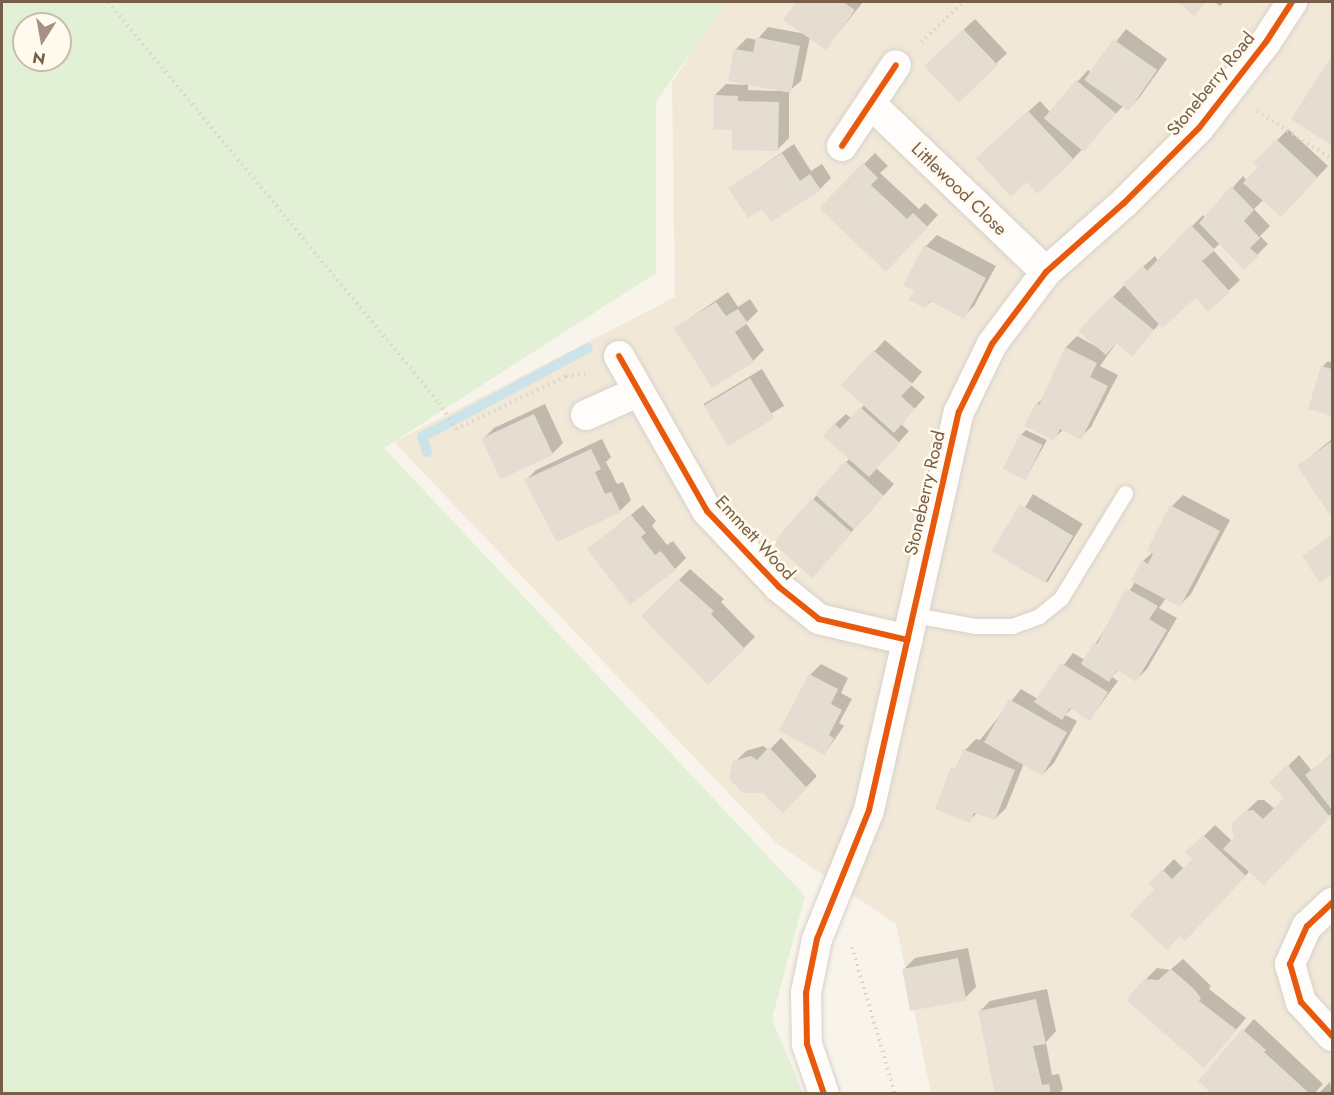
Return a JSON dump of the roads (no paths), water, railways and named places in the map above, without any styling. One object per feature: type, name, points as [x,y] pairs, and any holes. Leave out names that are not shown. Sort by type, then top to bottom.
[{"type":"street","name":"Stoneberry Road","points":[[824,1094],[807,1044],[806,993],[817,939],[869,810],[958,412],[992,344],[1046,272],[1124,203],[1229,92],[1292,2]]},
{"type":"street","points":[[842,146],[872,105],[896,65]]},
{"type":"street","name":"Littlewood Close","points":[[872,105],[1046,272]]},
{"type":"street","name":"Emmett Wood","points":[[586,416],[627,371],[707,511],[779,587],[819,619],[911,628]]},
{"type":"street","points":[[1332,903],[1307,926],[1290,964],[1300,1002],[1332,1036]]},
{"type":"lane","points":[[911,628],[1012,626],[1039,616],[1061,598],[1125,493]]},
{"type":"waterway","points":[[427,452],[422,437],[588,348]]}]
